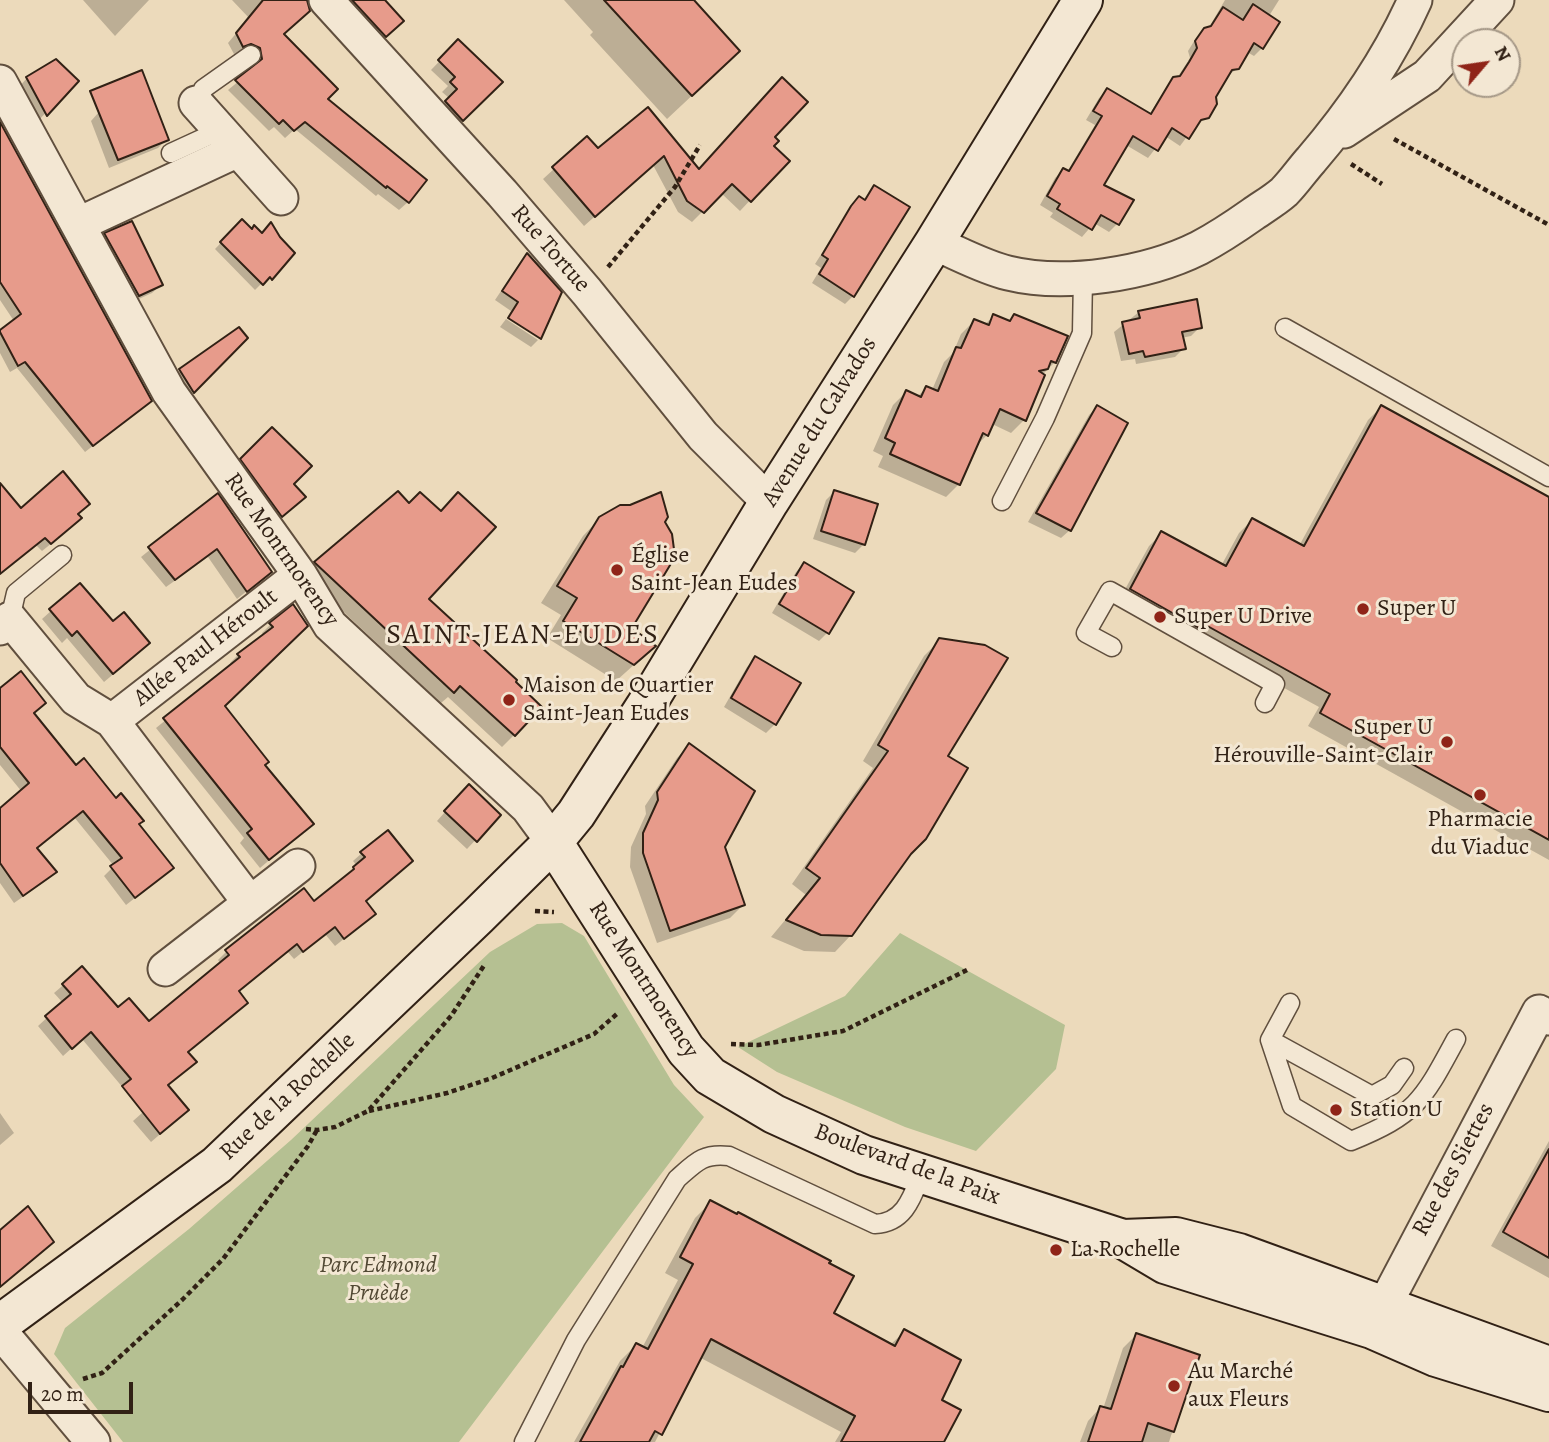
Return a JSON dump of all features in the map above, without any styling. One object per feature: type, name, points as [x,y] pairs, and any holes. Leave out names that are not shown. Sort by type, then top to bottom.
[{"type":"street","name":"Rue Tortue","points":[[326,0],[502,193],[587,292],[703,436],[769,502]]},
{"type":"street","name":"Avenue du Calvados","points":[[553,842],[596,785],[769,502],[934,243],[1083,0]]},
{"type":"street","points":[[934,243],[1006,273],[1046,279],[1131,271],[1164,262],[1198,248],[1229,231],[1283,192],[1327,142],[1363,93],[1399,36],[1415,0]]},
{"type":"street","points":[[1327,142],[1427,76],[1497,0]]},
{"type":"street","name":"Rue Montmorency","points":[[0,82],[169,392],[300,575],[330,625],[528,808],[553,842],[686,1050],[714,1056]]},
{"type":"street","points":[[79,224],[214,123],[281,198]]},
{"type":"street","name":"Allée Paul Héroult","points":[[112,721],[300,575]]},
{"type":"street","name":"Allée Paul Héroult","points":[[5,624],[76,699],[112,721],[250,903]]},
{"type":"street","name":"Rue de la Rochelle","points":[[0,1324],[217,1165],[553,842]]},
{"type":"street","points":[[166,970],[298,866]]},
{"type":"street","name":"Rue des Siettes","points":[[1378,1317],[1546,1008]]},
{"type":"street","name":"Boulevard de la Paix","points":[[714,1056],[710,1076],[801,1127],[864,1155],[1122,1239],[1176,1237],[1239,1252],[1378,1317],[1549,1366]]},
{"type":"street","name":"Boulevard de la Paix","points":[[1378,1317],[1436,1357],[1549,1392]]},
{"type":"street","points":[[0,1331],[93,1442]]},
{"type":"lane","points":[[171,153],[214,123],[203,89],[251,55]]},
{"type":"lane","points":[[1002,501],[1045,418],[1082,333],[1083,277]]},
{"type":"lane","points":[[1285,328],[1549,477]]},
{"type":"lane","points":[[5,624],[16,593],[62,555]]},
{"type":"lane","points":[[1112,648],[1086,634],[1110,591],[1275,684],[1265,703]]},
{"type":"lane","points":[[1290,1003],[1270,1040],[1292,1106],[1351,1141],[1386,1126],[1409,1111],[1428,1091],[1455,1039]]},
{"type":"lane","points":[[1270,1040],[1372,1096],[1392,1085],[1404,1068]]},
{"type":"lane","points":[[524,1442],[576,1340],[677,1179],[696,1161],[712,1154],[729,1156],[875,1224],[896,1218],[908,1206],[921,1175]]},
{"type":"path","points":[[1383,133],[1549,225]]},
{"type":"path","points":[[587,292],[675,187],[700,145]]},
{"type":"path","points":[[531,912],[560,914]]},
{"type":"path","points":[[368,1111],[451,1016],[490,954]]},
{"type":"path","points":[[714,1056],[758,1045],[843,1031],[967,970]]},
{"type":"path","points":[[304,1129],[335,1127],[368,1111],[447,1093],[492,1078],[594,1034],[624,1008]]},
{"type":"path","points":[[78,1379],[87,1380],[102,1373],[183,1300],[223,1259],[308,1146],[317,1130]]},
{"type":"green space","name":"Parc Edmond Pruède","points":[[562,923],[584,936],[674,1085],[704,1117],[459,1442],[123,1442],[54,1354],[65,1328],[189,1229],[291,1140],[490,952],[537,924]]},
{"type":"green space","points":[[900,933],[1065,1025],[1056,1069],[976,1151],[905,1127],[777,1072],[738,1047],[845,996]]},
{"type":"building","points":[[263,0],[307,0],[310,11],[284,34],[338,89],[328,99],[427,180],[409,203],[387,186],[386,188],[305,122],[294,131],[283,120],[279,124],[235,80],[262,59],[260,48],[251,44],[243,47],[236,33]]},
{"type":"building","points":[[352,0],[385,0],[404,21],[386,37]]},
{"type":"building","points":[[604,0],[694,0],[740,51],[692,96]]},
{"type":"building","points":[[1253,4],[1280,22],[1263,49],[1254,43],[1239,69],[1232,70],[1216,97],[1217,104],[1209,118],[1201,120],[1189,139],[1172,128],[1158,151],[1133,136],[1104,185],[1134,200],[1119,225],[1101,215],[1092,230],[1057,209],[1060,204],[1047,196],[1063,168],[1069,171],[1102,116],[1093,111],[1107,88],[1151,114],[1173,77],[1180,76],[1189,62],[1197,48],[1195,41],[1204,28],[1211,26],[1223,7],[1243,20]]},
{"type":"building","points":[[458,39],[503,82],[463,121],[445,101],[457,89],[450,82],[455,77],[438,60]]},
{"type":"building","points":[[56,59],[79,81],[47,116],[26,77]]},
{"type":"building","points":[[142,70],[169,140],[118,160],[90,91]]},
{"type":"building","points":[[782,77],[808,102],[775,137],[779,141],[774,146],[790,161],[751,202],[732,184],[704,213],[687,201],[664,156],[595,217],[552,167],[587,136],[598,148],[648,107],[699,169]]},
{"type":"building","points":[[0,122],[152,401],[93,446],[25,362],[18,366],[0,332],[21,314],[0,282]]},
{"type":"building","points":[[874,185],[910,207],[854,297],[819,274],[828,259],[822,255],[851,206],[859,196],[865,200]]},
{"type":"building","points":[[242,219],[252,229],[254,225],[262,233],[271,222],[295,253],[272,280],[270,277],[263,285],[220,242]]},
{"type":"building","points":[[132,221],[163,285],[139,296],[104,233]]},
{"type":"building","points":[[527,253],[562,292],[541,339],[508,318],[518,302],[502,291]]},
{"type":"building","points":[[1197,299],[1202,328],[1182,332],[1186,349],[1145,357],[1143,351],[1129,354],[1122,322],[1140,318],[1138,311]]},
{"type":"building","points":[[993,314],[1010,321],[1014,314],[1068,336],[1056,363],[1051,361],[1048,369],[1039,371],[1045,375],[1026,421],[1000,409],[988,436],[983,433],[960,485],[890,454],[895,443],[885,438],[906,390],[921,397],[926,386],[938,391],[956,347],[961,348],[974,319],[989,325]]},
{"type":"building","points":[[239,327],[248,338],[194,393],[179,369]]},
{"type":"building","points":[[1097,405],[1128,423],[1071,531],[1036,513]]},
{"type":"building","name":"Super U","points":[[1381,405],[1549,497],[1549,840],[1320,713],[1330,694],[1202,623],[1199,628],[1130,589],[1161,531],[1226,566],[1252,518],[1304,546]]},
{"type":"building","points":[[272,427],[312,466],[294,484],[306,497],[282,517],[240,459]]},
{"type":"building","points":[[63,471],[90,504],[78,514],[82,518],[51,544],[45,538],[0,574],[0,483],[21,508]]},
{"type":"building","points":[[834,490],[878,504],[865,545],[821,531]]},
{"type":"building","points":[[398,491],[409,503],[420,492],[441,511],[458,492],[496,527],[429,599],[517,680],[542,707],[515,736],[460,686],[454,693],[314,562]]},
{"type":"building","name":"Église Saint-Jean Eudes","points":[[661,492],[668,517],[665,522],[672,534],[675,557],[632,628],[656,646],[634,665],[563,621],[577,598],[557,586],[599,517],[620,505],[630,505]]},
{"type":"building","points":[[218,493],[272,572],[247,592],[217,549],[175,580],[148,547]]},
{"type":"building","points":[[804,562],[854,592],[829,634],[779,604]]},
{"type":"building","points":[[80,583],[113,621],[124,612],[150,643],[113,674],[77,631],[72,636],[49,609]]},
{"type":"building","points":[[293,604],[308,626],[225,706],[269,762],[265,765],[314,824],[269,860],[247,833],[252,829],[163,718],[240,657],[237,654],[273,627],[269,623]]},
{"type":"building","points":[[939,638],[985,645],[1008,658],[948,756],[968,768],[926,839],[911,854],[852,936],[821,935],[786,920],[820,878],[806,868],[888,751],[878,745]]},
{"type":"building","points":[[755,656],[801,683],[776,725],[731,698]]},
{"type":"building","points":[[21,671],[46,703],[34,713],[76,765],[84,758],[116,798],[121,793],[144,821],[139,824],[174,868],[135,898],[110,866],[122,858],[83,811],[37,848],[57,872],[23,896],[0,863],[0,808],[29,783],[0,747],[0,688]]},
{"type":"building","points":[[689,743],[755,791],[725,847],[745,905],[670,931],[643,853],[643,833],[658,800],[657,792]]},
{"type":"building","points":[[469,784],[501,815],[477,842],[444,811]]},
{"type":"building","points":[[388,830],[413,861],[366,901],[376,914],[344,939],[335,927],[303,952],[297,944],[239,991],[248,1003],[188,1052],[197,1062],[168,1085],[189,1110],[160,1134],[122,1086],[131,1079],[91,1032],[72,1049],[45,1016],[71,994],[62,984],[82,966],[118,1007],[129,998],[149,1021],[229,955],[225,950],[304,888],[314,901],[354,869],[365,857],[360,852]]},
{"type":"building","points":[[1549,1149],[1549,1258],[1503,1232]]},
{"type":"building","points":[[710,1200],[831,1261],[829,1263],[854,1276],[834,1313],[895,1346],[904,1329],[961,1360],[942,1400],[961,1410],[944,1442],[841,1442],[855,1416],[711,1339],[662,1435],[655,1431],[649,1442],[580,1442],[636,1343],[648,1349],[693,1264],[680,1257]]},
{"type":"building","points":[[28,1206],[54,1242],[0,1287],[0,1230]]},
{"type":"building","points":[[1136,1333],[1200,1355],[1174,1432],[1148,1423],[1142,1442],[1088,1442],[1100,1406],[1111,1409]]},
{"type":"place","name":"Église Saint-Jean Eudes","points":[[617,570]]},
{"type":"place","name":"Super U","points":[[1363,609]]},
{"type":"place","name":"Super U Drive","points":[[1160,617]]},
{"type":"place","name":"Maison de Quartier Saint-Jean Eudes","points":[[509,700]]},
{"type":"place","name":"Super U Hérouville-Saint-Clair","points":[[1447,742]]},
{"type":"place","name":"Pharmacie du Viaduc","points":[[1480,795]]},
{"type":"place","name":"Station U","points":[[1336,1110]]},
{"type":"place","name":"La Rochelle","points":[[1056,1250]]},
{"type":"place","name":"Au Marché aux Fleurs","points":[[1174,1386]]},
{"type":"district","name":"SAINT-JEAN-EUDES","points":[[523,636]]}]
